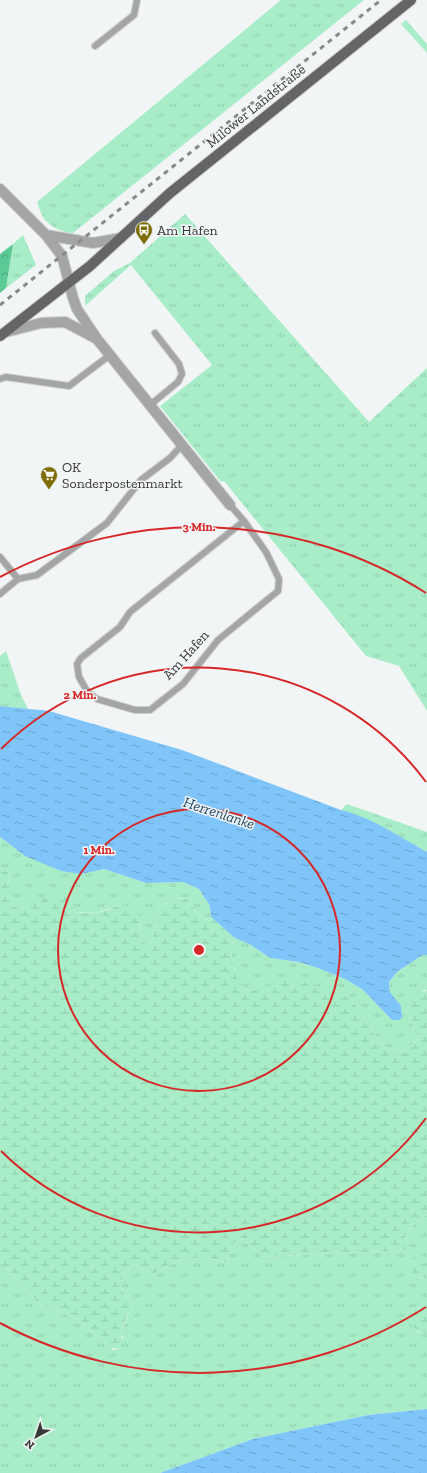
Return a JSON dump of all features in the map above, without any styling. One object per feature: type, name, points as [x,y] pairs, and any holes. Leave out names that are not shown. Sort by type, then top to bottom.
[{"type":"main road","name":"Milower Landstraße","points":[[3,334],[69,283],[170,193],[411,0]]},
{"type":"street","name":"Am Hafen","points":[[0,189],[46,235],[62,256],[77,309],[97,339],[230,504]]},
{"type":"street","points":[[46,235],[93,243],[121,238]]},
{"type":"street","name":"Milower Landstraße","points":[[3,334],[41,322],[65,322],[97,339]]},
{"type":"lane","points":[[95,46],[134,15],[137,0]]},
{"type":"lane","points":[[150,405],[178,382],[182,374],[179,364],[155,333]]},
{"type":"lane","points":[[0,379],[6,377],[69,386],[110,355]]},
{"type":"lane","points":[[0,594],[18,579],[37,574],[107,523],[141,480],[170,458],[182,445]]},
{"type":"lane","name":"Am Hafen","points":[[230,504],[244,521],[266,552],[279,580],[278,591],[218,640],[183,684],[150,710],[135,710],[97,699],[87,691],[79,677],[77,664],[80,658],[120,627],[130,612],[244,521]]},
{"type":"lane","points":[[0,557],[18,579]]},
{"type":"green space","points":[[281,0],[364,0],[73,233],[65,232],[56,228],[45,220],[37,202]]},
{"type":"green space","points":[[406,20],[427,44],[427,53],[401,24]]},
{"type":"green space","points":[[185,214],[369,422],[427,368],[427,711],[399,666],[366,656],[224,481],[221,482],[160,406],[212,365],[131,265],[85,306],[85,296],[114,271],[130,263]]},
{"type":"green space","points":[[23,235],[36,265],[6,288],[13,244]]},
{"type":"green space","points":[[13,244],[6,288],[0,293],[0,254]]},
{"type":"green space","points":[[6,651],[21,695],[28,709],[0,706],[0,656]]},
{"type":"green space","points":[[347,804],[427,832],[427,852],[391,832],[341,810]]},
{"type":"green space","points":[[0,837],[25,856],[81,874],[104,869],[146,883],[183,882],[199,889],[210,906],[211,917],[205,920],[195,910],[188,898],[176,899],[159,906],[158,919],[151,943],[147,944],[142,942],[140,932],[141,918],[120,905],[96,913],[74,912],[69,894],[20,908],[13,907],[8,872],[0,867]]},
{"type":"green space","points":[[0,867],[8,872],[14,907],[20,908],[28,901],[69,893],[74,912],[96,913],[124,905],[134,911],[141,918],[140,932],[142,942],[147,944],[151,943],[158,919],[159,906],[176,899],[188,898],[195,910],[205,920],[211,917],[235,938],[231,954],[237,979],[248,991],[256,990],[293,978],[351,998],[383,1047],[405,1052],[418,1039],[407,1010],[419,994],[427,990],[427,1214],[410,1228],[405,1237],[409,1250],[263,1257],[244,1240],[238,1239],[230,1248],[228,1263],[208,1258],[182,1259],[153,1274],[134,1264],[125,1271],[121,1287],[126,1296],[133,1302],[123,1327],[122,1344],[119,1349],[110,1348],[80,1320],[38,1303],[0,1261]]},
{"type":"green space","points":[[235,938],[251,945],[270,958],[299,962],[347,980],[363,990],[392,1020],[401,1007],[390,992],[389,982],[398,971],[423,955],[427,955],[427,990],[424,990],[407,1010],[418,1039],[405,1052],[383,1047],[351,998],[256,990],[248,991],[237,980],[231,954]]},
{"type":"green space","points":[[427,1214],[427,1263],[424,1263],[410,1271],[420,1278],[427,1279],[427,1306],[418,1308],[412,1322],[417,1331],[427,1335],[427,1409],[368,1415],[253,1439],[160,1473],[0,1473],[0,1261],[38,1303],[80,1320],[114,1350],[119,1349],[123,1337],[121,1332],[133,1302],[126,1296],[121,1287],[125,1271],[134,1264],[153,1274],[182,1259],[208,1258],[228,1263],[230,1248],[238,1239],[244,1240],[263,1257],[409,1250],[405,1237],[410,1228]]},
{"type":"green space","points":[[413,1257],[427,1263],[427,1279],[416,1276],[408,1267]]},
{"type":"green space","points":[[427,1306],[427,1335],[414,1328],[411,1318],[415,1311]]},
{"type":"water","name":"Herrenlanke","points":[[0,706],[49,711],[182,750],[363,817],[427,852],[427,955],[423,955],[398,971],[389,982],[390,992],[401,1006],[402,1017],[400,1020],[392,1020],[363,990],[347,980],[299,962],[270,958],[251,945],[235,938],[211,917],[210,906],[199,889],[183,882],[146,883],[104,869],[81,874],[61,871],[25,856],[0,837]]},
{"type":"water","points":[[427,1409],[427,1473],[160,1473],[253,1439],[368,1415]]},
{"type":"railway","points":[[0,305],[381,0]]},
{"type":"place","name":"Am Hafen","points":[[144,245]]},
{"type":"place","name":"OK Sonderpostenmarkt","points":[[49,490]]}]
